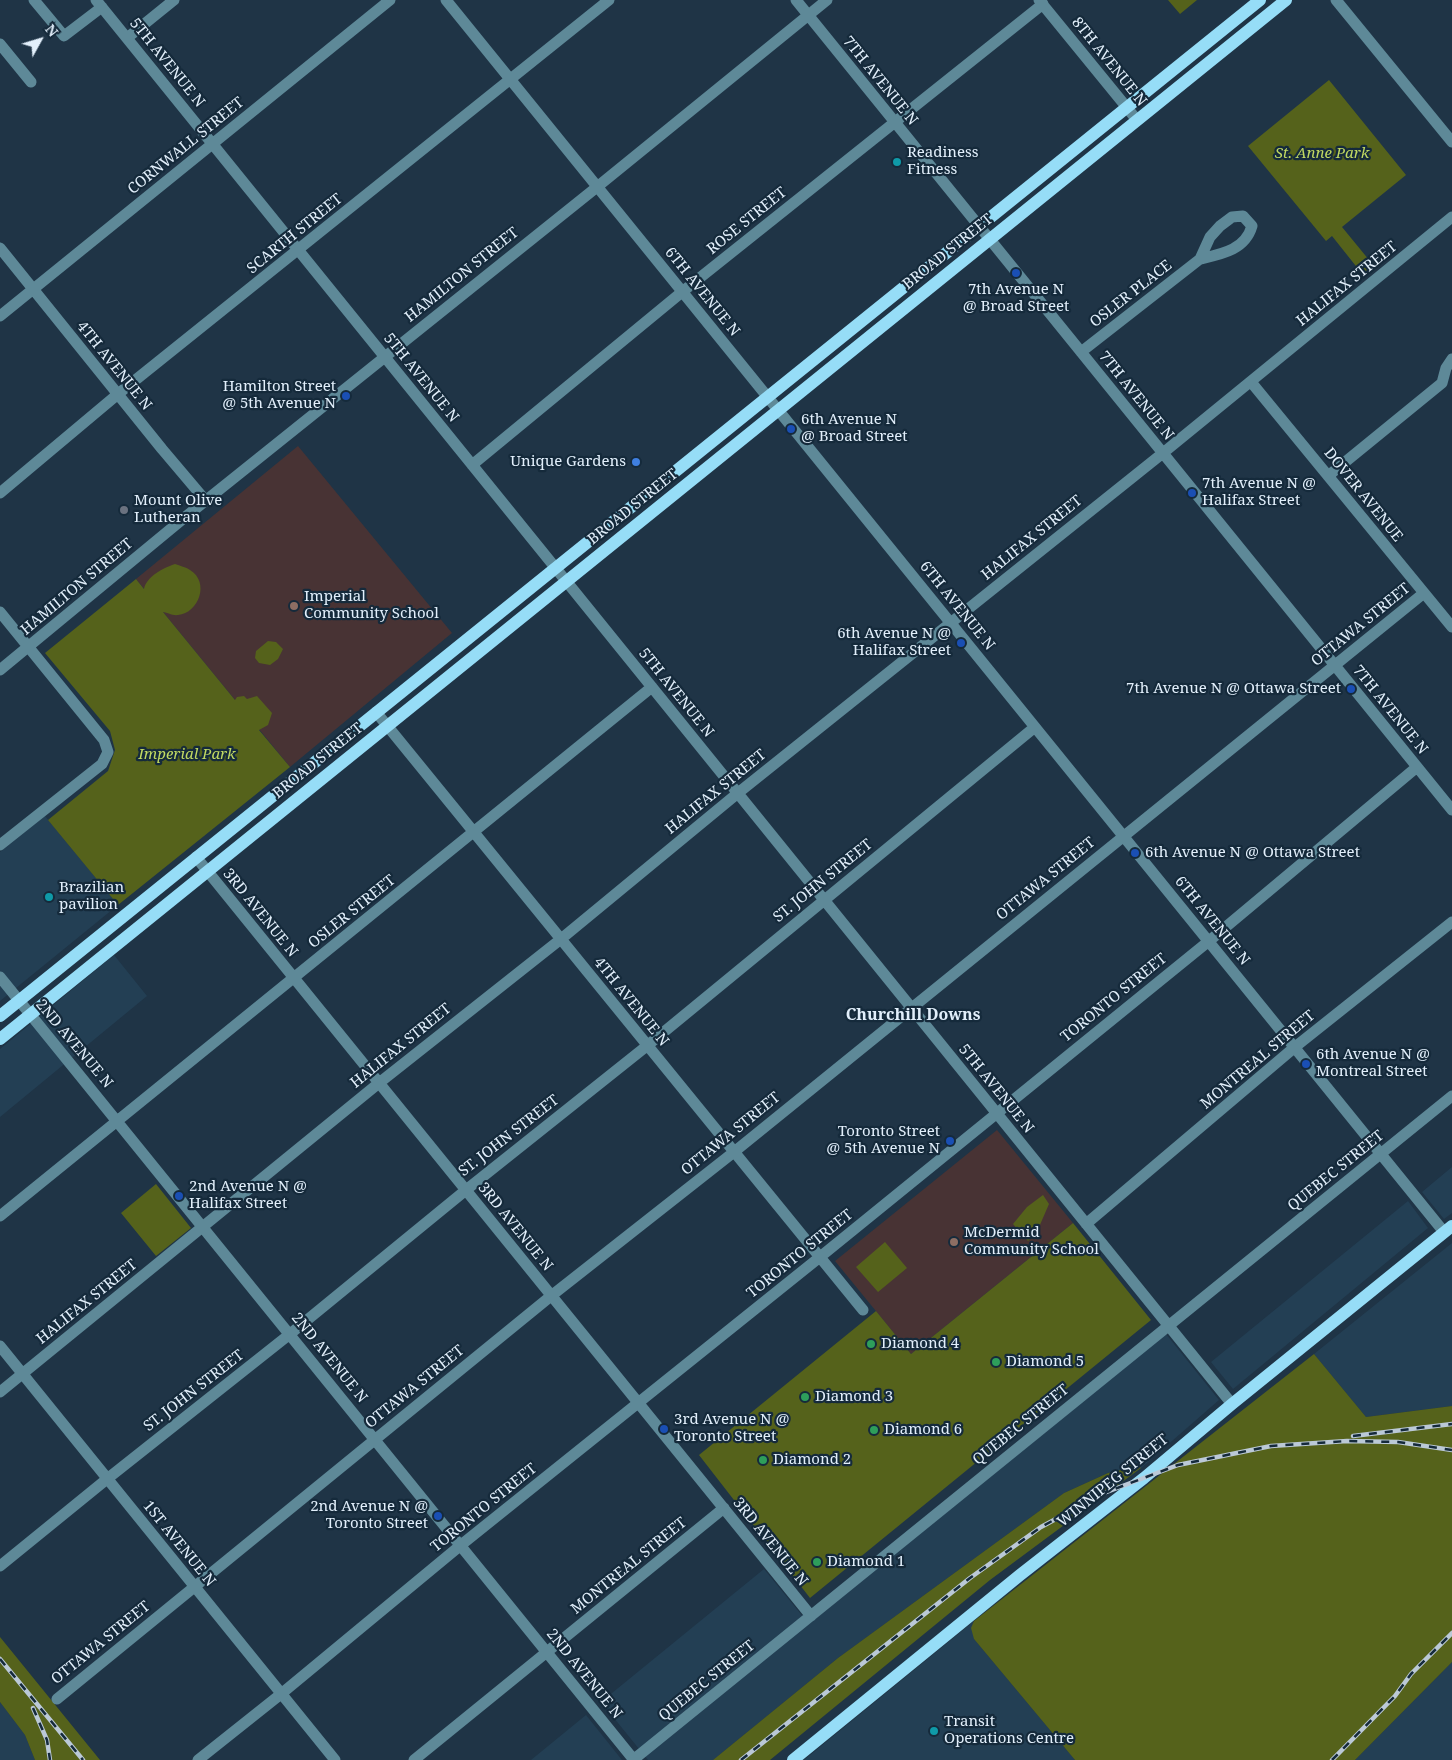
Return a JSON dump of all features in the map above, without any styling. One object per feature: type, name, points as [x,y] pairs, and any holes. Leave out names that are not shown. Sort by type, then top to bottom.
[{"type":"main road","name":"BROAD STREET","points":[[0,1016],[1260,0]]},
{"type":"main road","name":"BROAD STREET","points":[[0,1039],[1286,0]]},
{"type":"main road","name":"WINNIPEG STREET","points":[[793,1760],[1020,1575],[1144,1478],[1448,1229]]},
{"type":"street","points":[[34,0],[64,36],[99,3]]},
{"type":"street","points":[[127,38],[174,0]]},
{"type":"street","name":"CORNWALL STREET","points":[[0,316],[390,0]]},
{"type":"street","name":"6TH AVENUE N","points":[[446,0],[1381,1154],[1448,1229]]},
{"type":"street","name":"SCARTH STREET","points":[[0,493],[118,394],[609,0]]},
{"type":"street","name":"7TH AVENUE N","points":[[796,0],[1452,810]]},
{"type":"street","name":"HAMILTON STREET","points":[[0,670],[206,501],[827,0]]},
{"type":"street","points":[[1336,0],[1452,142]]},
{"type":"street","name":"8TH AVENUE N","points":[[1041,2],[1137,120]]},
{"type":"street","name":"ROSE STREET","points":[[472,465],[682,292],[894,123],[1041,2]]},
{"type":"street","name":"5TH AVENUE N","points":[[99,3],[1232,1404]]},
{"type":"street","points":[[0,44],[31,82]]},
{"type":"street","name":"OSLER PLACE","points":[[1081,352],[1200,259],[1224,254],[1237,246],[1249,236],[1252,226],[1243,216],[1232,216],[1210,237],[1200,259]]},
{"type":"street","name":"HALIFAX STREET","points":[[0,1392],[379,1083],[561,939],[738,794],[1251,382],[1452,217]]},
{"type":"street","name":"4TH AVENUE N","points":[[0,248],[206,501]]},
{"type":"street","points":[[1328,476],[1447,383],[1446,368],[1452,359]]},
{"type":"street","name":"DOVER AVENUE","points":[[1251,382],[1452,627]]},
{"type":"street","name":"OTTAWA STREET","points":[[57,1699],[551,1296],[734,1152],[1424,593]]},
{"type":"street","points":[[0,612],[104,740],[108,752],[102,764],[0,845]]},
{"type":"street","name":"OSLER STREET","points":[[0,1216],[652,687]]},
{"type":"street","name":"4TH AVENUE N","points":[[376,712],[863,1310]]},
{"type":"street","name":"ST. JOHN STREET","points":[[0,1566],[290,1334],[466,1190],[648,1046],[1035,727]]},
{"type":"street","name":"TORONTO STREET","points":[[198,1760],[1208,941],[1417,767]]},
{"type":"street","name":"3RD AVENUE N","points":[[196,857],[811,1616]]},
{"type":"street","name":"MONTREAL STREET","points":[[1086,1224],[1295,1047],[1452,922]]},
{"type":"street","name":"2ND AVENUE N","points":[[0,977],[634,1760]]},
{"type":"street","name":"QUEBEC STREET","points":[[634,1760],[1452,1096]]},
{"type":"street","name":"1ST AVENUE N","points":[[0,1346],[335,1760]]},
{"type":"street","name":"MONTREAL STREET","points":[[414,1760],[724,1508]]},
{"type":"shaded area","name":"Imperial Community School","points":[[298,446],[452,633],[290,767],[136,579]]},
{"type":"shaded area","points":[[45,816],[118,905],[0,1001],[0,852]]},
{"type":"shaded area","points":[[114,955],[147,996],[0,1117],[0,1049]]},
{"type":"shaded area","name":"McDermid Community School","points":[[997,1130],[1073,1223],[911,1354],[835,1261]]},
{"type":"shaded area","points":[[1452,1167],[1452,1213],[1444,1219],[1422,1192]]},
{"type":"shaded area","points":[[1408,1201],[1428,1228],[1233,1389],[1211,1362]]},
{"type":"shaded area","points":[[1452,1243],[1452,1406],[1366,1417],[1314,1354]]},
{"type":"shaded area","points":[[1166,1334],[1219,1400],[1141,1468],[1132,1462],[1121,1470],[1108,1473],[1064,1493],[838,1658],[713,1760],[648,1760],[601,1702],[764,1569],[809,1624]]},
{"type":"shaded area","points":[[974,1621],[974,1639],[1075,1760],[804,1760]]},
{"type":"shaded area","points":[[1452,1662],[1452,1760],[1355,1760]]},
{"type":"shaded area","points":[[0,1702],[25,1735],[35,1760],[0,1760]]},
{"type":"shaded area","points":[[586,1715],[622,1760],[531,1760]]},
{"type":"green space","points":[[1168,0],[1197,0],[1180,14]]},
{"type":"green space","name":"St. Anne Park","points":[[1329,80],[1406,175],[1342,227],[1374,266],[1363,275],[1332,236],[1326,241],[1248,146]]},
{"type":"green space","name":"Imperial Park","points":[[175,564],[188,569],[196,575],[201,589],[192,609],[176,615],[163,612],[235,700],[237,697],[244,696],[247,699],[257,696],[272,713],[268,725],[259,730],[290,767],[118,905],[48,820],[108,771],[115,750],[110,731],[45,653],[136,579],[144,589],[152,576]]},
{"type":"green space","points":[[268,641],[276,642],[283,649],[278,659],[270,665],[259,663],[255,658],[256,651]]},
{"type":"green space","points":[[156,1184],[191,1228],[156,1256],[121,1213]]},
{"type":"green space","points":[[1043,1195],[1049,1204],[1036,1234],[1028,1241],[1013,1224],[1027,1207]]},
{"type":"green space","points":[[1073,1223],[1151,1320],[810,1598],[699,1455],[876,1311],[911,1354]]},
{"type":"green space","points":[[885,1242],[907,1268],[878,1292],[856,1267]]},
{"type":"green space","points":[[1314,1354],[1366,1417],[1452,1406],[1452,1662],[1355,1760],[1075,1760],[974,1639],[971,1628],[974,1621]]},
{"type":"green space","points":[[1132,1462],[1141,1468],[990,1580],[770,1760],[713,1760],[838,1658],[1064,1493],[1108,1473],[1121,1470]]},
{"type":"green space","points":[[0,1637],[100,1760],[35,1760],[25,1735],[0,1702]]},
{"type":"railway","points":[[1353,1436],[1452,1424]]},
{"type":"railway","points":[[741,1760],[970,1578],[1041,1527],[1104,1493],[1178,1465],[1271,1446],[1347,1441],[1398,1442],[1452,1450]]},
{"type":"railway","points":[[1332,1760],[1395,1696],[1411,1674],[1452,1633]]},
{"type":"railway","points":[[0,1659],[83,1760]]},
{"type":"railway","points":[[33,1708],[47,1740],[50,1760]]},
{"type":"place","name":"Readiness Fitness","points":[[897,162]]},
{"type":"place","name":"7th Avenue N @ Broad Street","points":[[1016,273]]},
{"type":"place","name":"Hamilton Street @ 5th Avenue N","points":[[346,396]]},
{"type":"place","name":"6th Avenue N @ Broad Street","points":[[791,429]]},
{"type":"place","name":"Unique Gardens","points":[[636,462]]},
{"type":"place","name":"7th Avenue N @ Halifax Street","points":[[1192,493]]},
{"type":"place","name":"Mount Olive Lutheran","points":[[124,510]]},
{"type":"place","name":"Imperial Community School","points":[[294,606]]},
{"type":"place","name":"6th Avenue N @ Halifax Street","points":[[961,643]]},
{"type":"place","name":"7th Avenue N @ Ottawa Street","points":[[1351,689]]},
{"type":"place","name":"6th Avenue N @ Ottawa Street","points":[[1135,853]]},
{"type":"place","name":"Brazilian pavilion","points":[[49,897]]},
{"type":"place","name":"6th Avenue N @ Montreal Street","points":[[1306,1064]]},
{"type":"place","name":"Toronto Street @ 5th Avenue N","points":[[950,1141]]},
{"type":"place","name":"2nd Avenue N @ Halifax Street","points":[[179,1196]]},
{"type":"place","name":"McDermid Community School","points":[[954,1242]]},
{"type":"place","name":"Diamond 4","points":[[871,1344]]},
{"type":"place","name":"Diamond 5","points":[[996,1362]]},
{"type":"place","name":"Diamond 3","points":[[805,1397]]},
{"type":"place","name":"3rd Avenue N @ Toronto Street","points":[[664,1429]]},
{"type":"place","name":"Diamond 6","points":[[874,1430]]},
{"type":"place","name":"Diamond 2","points":[[763,1460]]},
{"type":"place","name":"2nd Avenue N @ Toronto Street","points":[[438,1516]]},
{"type":"place","name":"Diamond 1","points":[[817,1562]]},
{"type":"place","name":"Transit Operations Centre","points":[[934,1731]]},
{"type":"district","name":"Churchill Downs","points":[[913,1015]]}]
